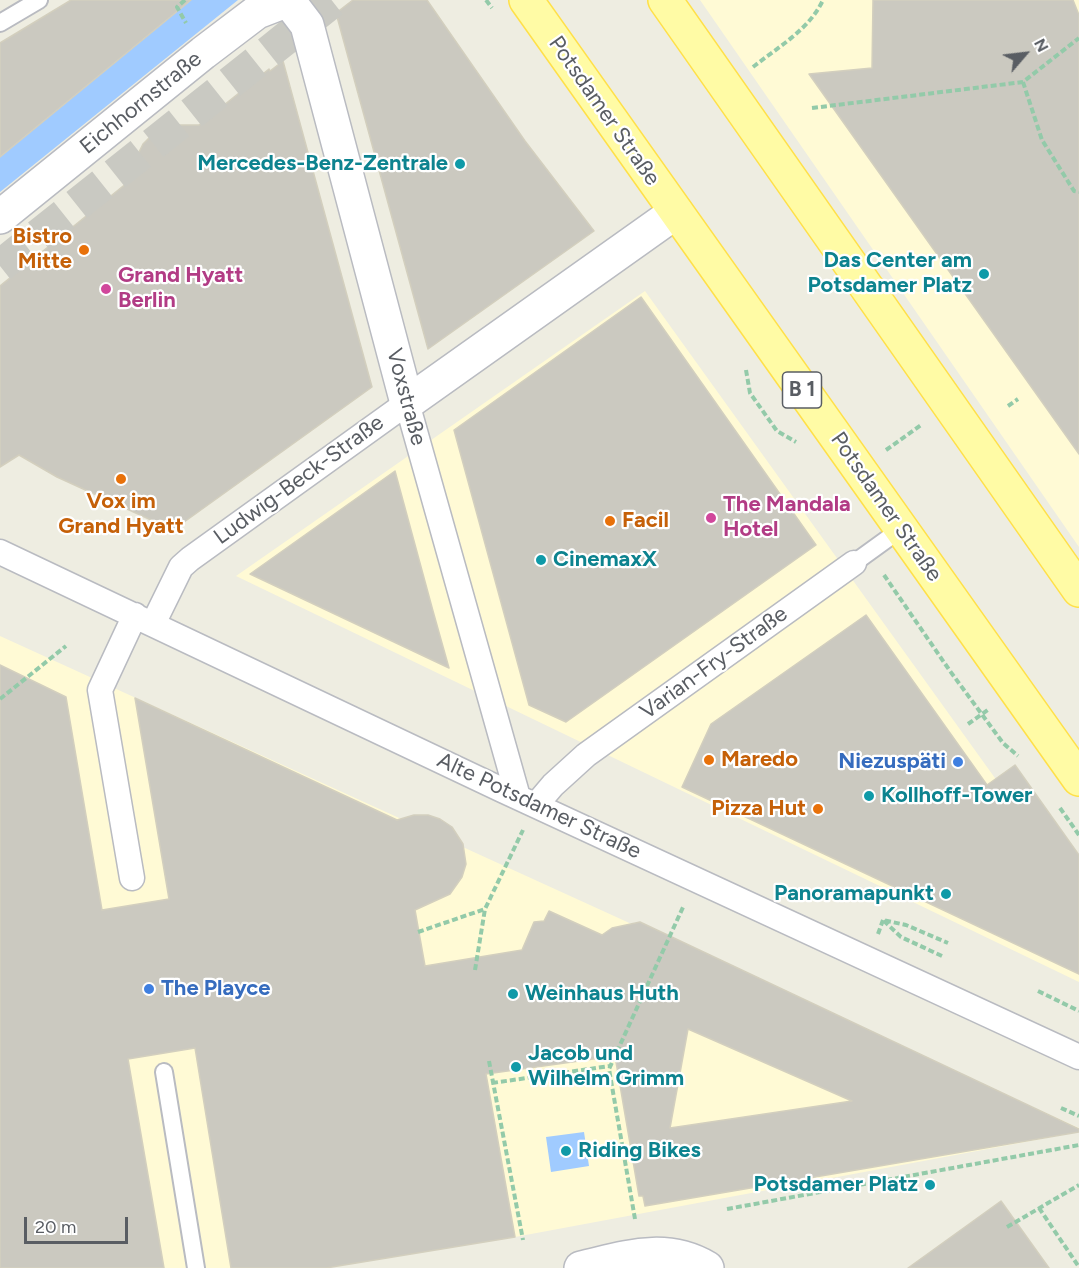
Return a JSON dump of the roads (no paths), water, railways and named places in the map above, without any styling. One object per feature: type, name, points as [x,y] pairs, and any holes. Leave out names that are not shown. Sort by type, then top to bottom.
[{"type":"main road","name":"Potsdamer Straße","points":[[526,0],[1079,779]]},
{"type":"main road","points":[[665,0],[1079,590]]},
{"type":"street","name":"Eichhornstraße","points":[[0,217],[257,12],[288,0]]},
{"type":"street","name":"Voxstraße","points":[[288,0],[307,25],[407,403],[527,801]]},
{"type":"street","name":"Ludwig-Beck-Straße","points":[[132,878],[100,690],[181,567],[676,212]]},
{"type":"street","name":"Alte Potsdamer Straße","points":[[0,552],[527,801],[1079,1057]]},
{"type":"street","name":"Varian-Fry-Straße","points":[[527,801],[553,785],[586,755],[862,556]]},
{"type":"street","points":[[581,1268],[634,1256],[674,1254],[689,1258],[707,1268]]},
{"type":"lane","points":[[0,23],[39,0]]},
{"type":"lane","name":"Varian-Fry-Straße","points":[[862,556],[901,529]]},
{"type":"lane","points":[[164,1072],[196,1268]]},
{"type":"water","points":[[191,0],[238,0],[0,192],[0,157]]},
{"type":"water","points":[[584,1132],[589,1166],[551,1172],[546,1137]]},
{"type":"tunnel","points":[[0,266],[334,0]]},
{"type":"place","name":"Mercedes-Benz-Zentrale","points":[[460,164]]},
{"type":"place","name":"Bistro Mitte","points":[[84,250]]},
{"type":"place","name":"Das Center am Potsdamer Platz","points":[[984,274]]},
{"type":"place","name":"Grand Hyatt Berlin","points":[[106,289]]},
{"type":"place","name":"Vox im Grand Hyatt","points":[[121,479]]},
{"type":"place","name":"The Mandala Hotel","points":[[711,518]]},
{"type":"place","name":"Facil","points":[[610,521]]},
{"type":"place","name":"CinemaxX","points":[[541,560]]},
{"type":"place","name":"Maredo","points":[[709,760]]},
{"type":"place","name":"Niezuspäti","points":[[958,762]]},
{"type":"place","name":"Kollhoff-Tower","points":[[869,796]]},
{"type":"place","name":"Pizza Hut","points":[[818,809]]},
{"type":"place","name":"Panoramapunkt","points":[[946,894]]},
{"type":"place","name":"The Playce","points":[[149,989]]},
{"type":"place","name":"Weinhaus Huth","points":[[513,994]]},
{"type":"place","name":"Jacob und Wilhelm Grimm","points":[[516,1067]]},
{"type":"place","name":"Riding Bikes","points":[[566,1151]]},
{"type":"place","name":"Potsdamer Platz","points":[[930,1185]]}]
